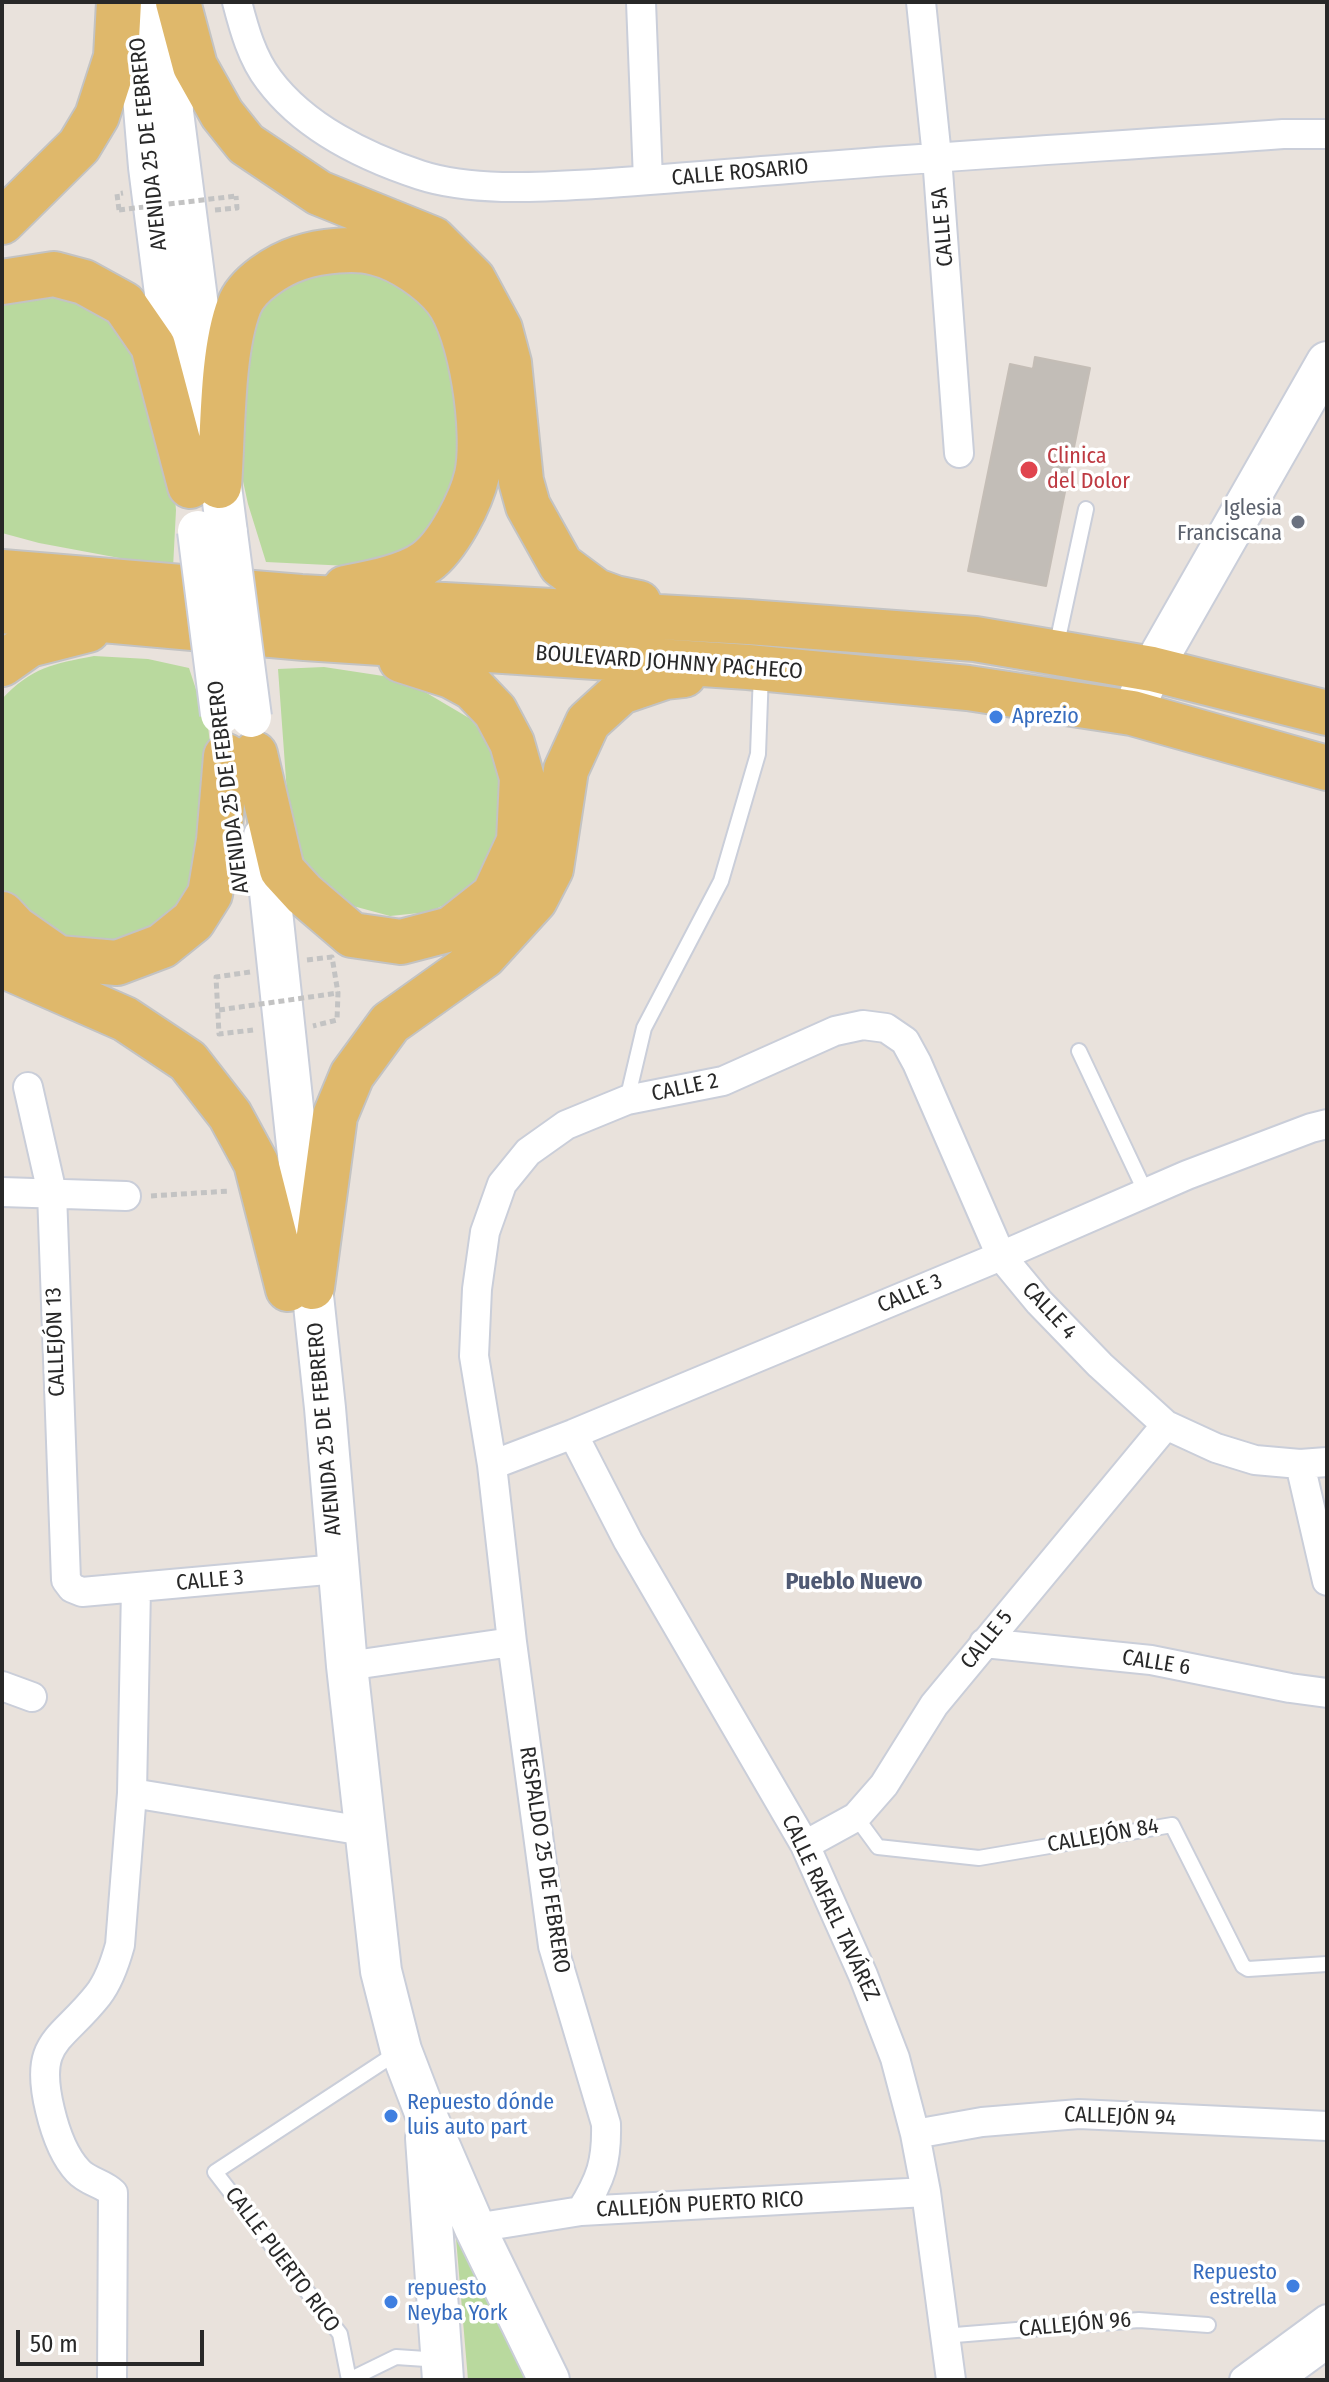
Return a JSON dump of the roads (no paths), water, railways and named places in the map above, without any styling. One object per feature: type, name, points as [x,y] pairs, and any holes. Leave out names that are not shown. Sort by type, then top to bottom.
[{"type":"main road","points":[[2,222],[79,146],[97,116],[116,57],[119,2]]},
{"type":"main road","name":"AVENIDA 25 DE FEBRERO","points":[[135,2],[149,167],[205,486],[238,735],[300,1288],[302,1412],[338,1569],[381,1971],[401,2050],[424,2110],[475,2228],[549,2380]]},
{"type":"main road","name":"AVENIDA 25 DE FEBRERO","points":[[170,2],[173,112],[205,486]]},
{"type":"main road","points":[[178,2],[195,66],[222,114],[246,144],[319,193],[433,239],[473,279],[500,329],[509,363],[521,481],[528,506],[561,565],[596,591],[615,598],[748,622]]},
{"type":"main road","points":[[205,486],[240,303],[260,280],[286,262],[319,251],[376,252],[423,275],[447,300],[461,327],[472,368],[480,444],[477,475],[459,524],[426,562],[303,617]]},
{"type":"main road","points":[[2,282],[54,274],[84,282],[124,304],[153,346],[205,486]]},
{"type":"main road","points":[[1132,713],[1152,669],[1327,362]]},
{"type":"main road","points":[[2,551],[132,602]]},
{"type":"main road","name":"BOULEVARD JOHNNY PACHECO","points":[[2,572],[132,602],[303,617],[968,688],[1132,713],[1327,768]]},
{"type":"main road","points":[[2,664],[29,645],[67,633],[132,602]]},
{"type":"main road","name":"BOULEVARD JOHNNY PACHECO","points":[[2,611],[132,602]]},
{"type":"main road","points":[[238,735],[282,870],[304,894],[352,935],[401,942],[451,929],[494,895],[519,841],[522,778],[512,743],[495,711],[473,688],[451,676],[406,661],[303,617]]},
{"type":"main road","name":"BOULEVARD JOHNNY PACHECO","points":[[303,617],[748,622],[975,639],[1152,669],[1327,713]]},
{"type":"main road","points":[[300,1288],[335,1116],[352,1075],[390,1023],[484,956],[535,900],[551,869],[566,770],[588,722],[621,692],[665,677],[754,667]]},
{"type":"main road","points":[[2,914],[15,928],[58,958],[117,963],[162,946],[193,921],[210,894],[238,735]]},
{"type":"main road","points":[[2,965],[125,1019],[188,1061],[230,1115],[256,1163],[300,1288]]},
{"type":"main road","points":[[424,2110],[442,2370]]},
{"type":"street","name":"CALLE ROSARIO","points":[[237,2],[246,37],[268,79],[302,115],[361,152],[423,176],[488,186],[648,180],[937,157],[1283,134],[1327,134]]},
{"type":"street","points":[[641,2],[648,180]]},
{"type":"street","name":"CALLE 5A","points":[[921,2],[937,157],[959,453]]},
{"type":"street","name":"CALLE 2","points":[[502,1184],[528,1152],[566,1125],[627,1100],[723,1081],[835,1031],[863,1025],[886,1028]]},
{"type":"street","name":"CALLE 4","points":[[886,1028],[905,1041],[917,1063],[1001,1256],[1039,1302],[1166,1425],[1216,1448],[1255,1460],[1313,1463]]},
{"type":"street","name":"CALLEJÓN 13","points":[[28,1087],[52,1193],[66,1580],[72,1588],[82,1592]]},
{"type":"street","name":"CALLE 3","points":[[492,1465],[1001,1256],[1201,1169],[1327,1124]]},
{"type":"street","name":"RESPALDO 25 DE FEBRERO","points":[[502,1184],[485,1232],[476,1302],[474,1356],[492,1465],[512,1642],[553,1946],[606,2124],[607,2151],[599,2181],[581,2211]]},
{"type":"street","points":[[2,1192],[126,1196]]},
{"type":"street","name":"CALLE 5","points":[[805,1845],[856,1817],[884,1785],[934,1705],[1166,1425]]},
{"type":"street","name":"CALLE RAFAEL TAVÁREZ","points":[[573,1434],[628,1541],[805,1845],[863,1975],[895,2058],[915,2134],[926,2192],[951,2380]]},
{"type":"street","points":[[1313,1463],[1327,1581]]},
{"type":"street","name":"CALLE 3","points":[[82,1592],[338,1569]]},
{"type":"street","points":[[112,2380],[113,2193],[88,2181],[66,2156],[53,2124],[43,2074],[45,2059],[52,2045],[98,1995],[120,1945],[132,1793],[136,1588]]},
{"type":"street","points":[[347,1666],[512,1642]]},
{"type":"street","name":"CALLE 6","points":[[984,1643],[1151,1660],[1327,1693]]},
{"type":"street","points":[[2,1686],[32,1697]]},
{"type":"street","points":[[132,1793],[364,1831]]},
{"type":"street","name":"CALLEJÓN 94","points":[[915,2134],[1007,2119],[1079,2114],[1327,2126]]},
{"type":"street","name":"CALLEJÓN PUERTO RICO","points":[[475,2228],[581,2211],[926,2192]]},
{"type":"street","points":[[1244,2380],[1327,2319]]},
{"type":"street","points":[[930,2380],[943,2336]]},
{"type":"street","points":[[1278,2380],[1327,2344]]},
{"type":"lane","points":[[1055,652],[1086,509]]},
{"type":"lane","points":[[627,1100],[644,1028],[721,881],[758,754],[754,667]]},
{"type":"lane","points":[[1079,1051],[1146,1193]]},
{"type":"lane","name":"CALLEJÓN 84","points":[[856,1817],[878,1847],[975,1858],[1172,1825],[1243,1966],[1248,1969],[1327,1964]]},
{"type":"lane","name":"CALLE PUERTO RICO","points":[[349,2380],[340,2334],[215,2172],[401,2050]]},
{"type":"lane","name":"CALLEJÓN 96","points":[[943,2336],[1139,2320],[1208,2325]]},
{"type":"lane","points":[[349,2380],[396,2357],[442,2370]]},
{"type":"place","name":"Clinica del Dolor","points":[[1029,470]]},
{"type":"place","name":"Iglesia Franciscana","points":[[1298,522]]},
{"type":"place","name":"Aprezio","points":[[996,717]]},
{"type":"place","name":"Repuesto dónde luis auto part","points":[[391,2116]]},
{"type":"place","name":"Repuesto estrella","points":[[1293,2286]]},
{"type":"place","name":"repuesto Neyba York","points":[[391,2302]]},
{"type":"district","name":"Pueblo Nuevo","points":[[854,1582]]}]
